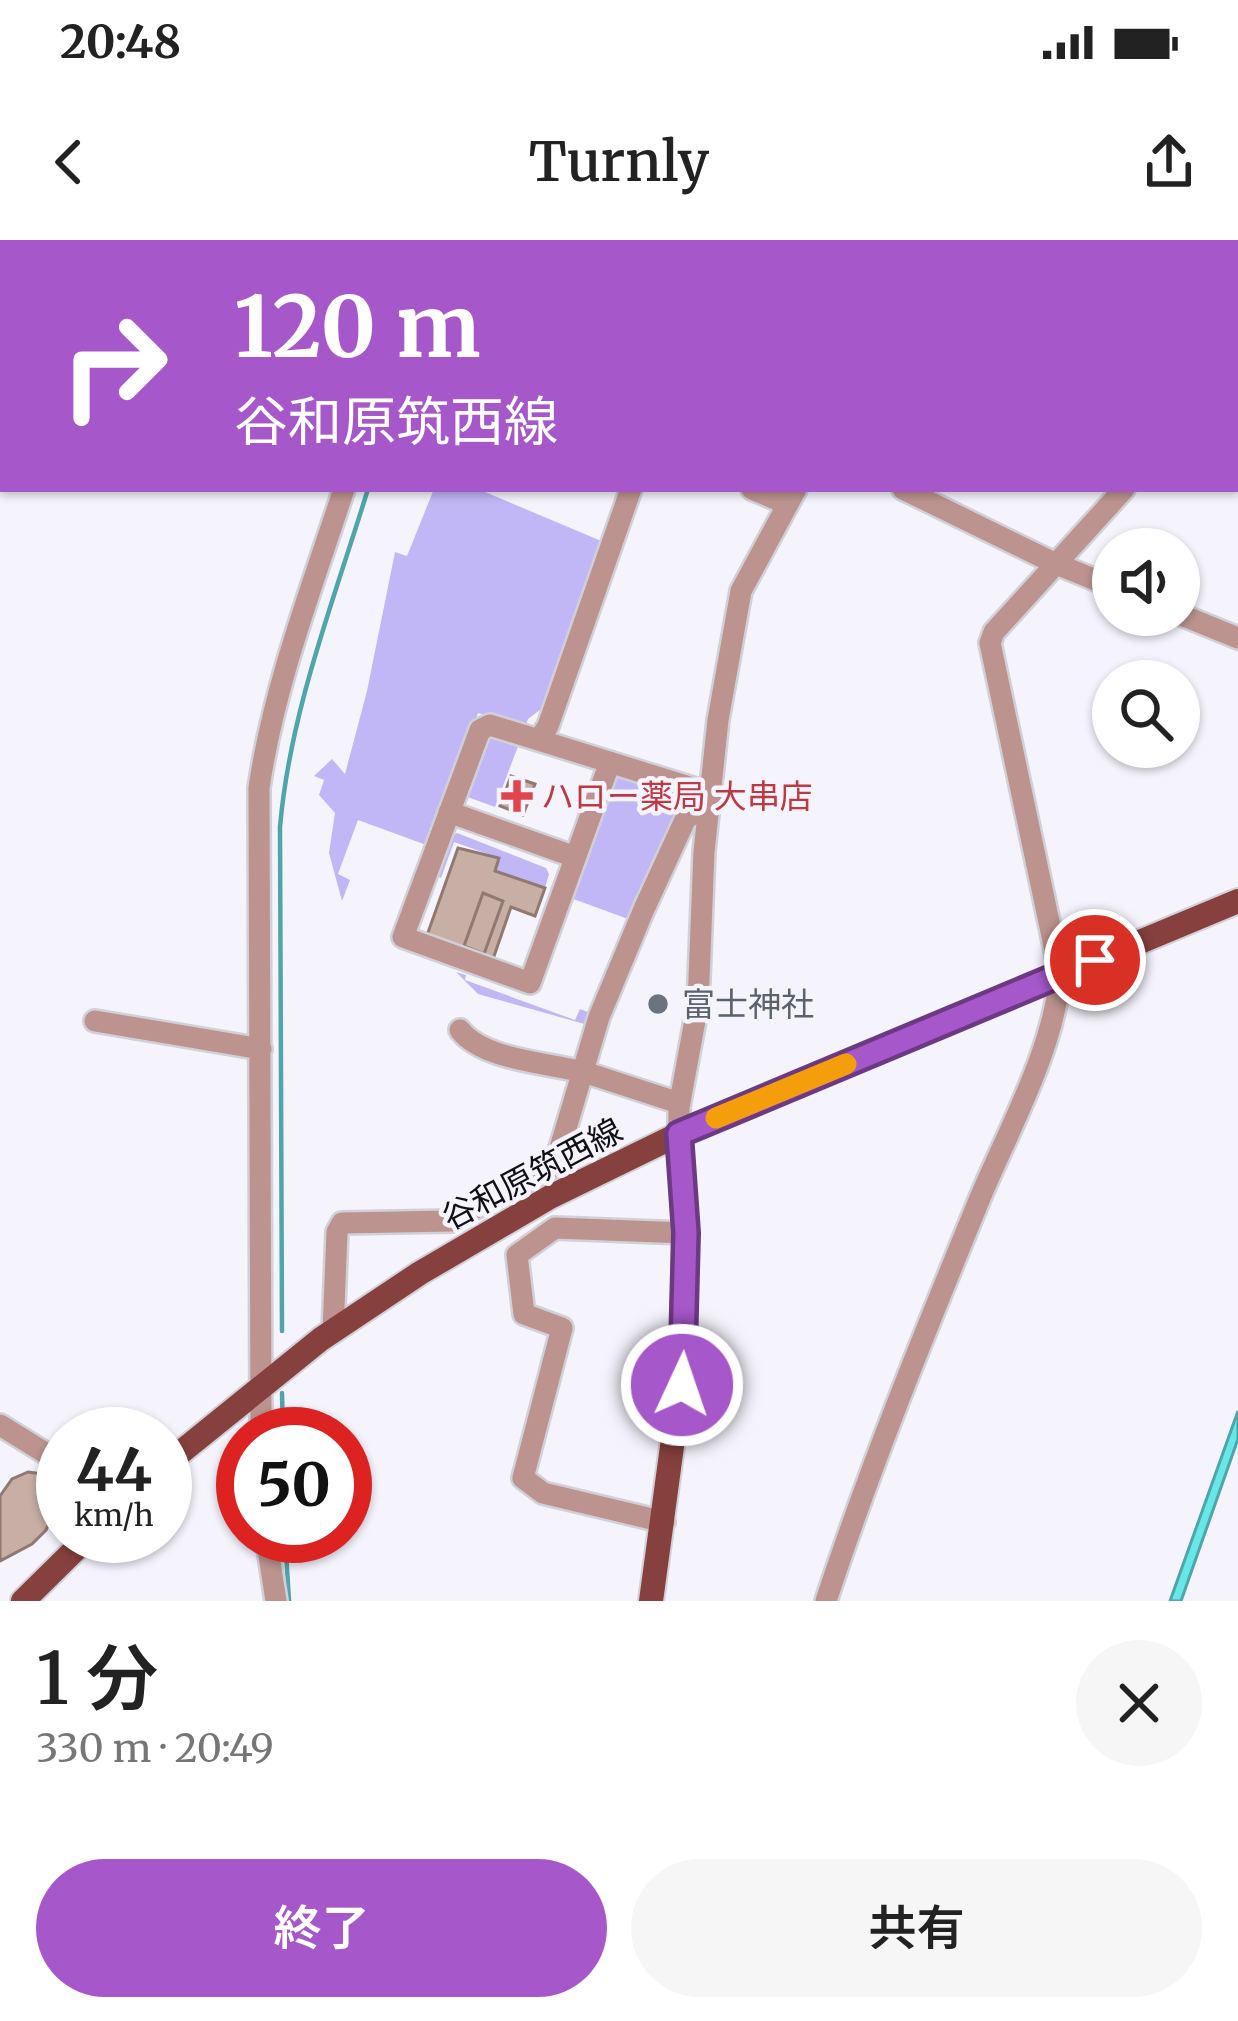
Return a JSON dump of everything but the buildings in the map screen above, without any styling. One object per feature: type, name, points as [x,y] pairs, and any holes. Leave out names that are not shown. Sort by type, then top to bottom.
[{"type":"main road","name":"谷和原筑西線","points":[[192,1442],[333,1331],[420,1273],[550,1197],[679,1134],[1238,901]]},
{"type":"main road","points":[[652,1601],[684,1358],[686,1233],[679,1134]]},
{"type":"main road","points":[[23,1601],[62,1563]]},
{"type":"street","points":[[260,1407],[259,810],[266,739],[343,492]]},
{"type":"street","points":[[538,740],[548,726],[630,492]]},
{"type":"street","points":[[909,492],[1092,577]]},
{"type":"street","points":[[826,1601],[884,1432],[1037,1062],[1058,998],[1060,974],[990,643],[994,632],[1054,562],[1121,492]]},
{"type":"street","points":[[679,1134],[679,1103],[698,1004],[704,852],[718,721],[741,591],[791,496]]},
{"type":"street","points":[[1200,623],[1238,638]]},
{"type":"street","points":[[610,762],[530,983],[403,937],[479,730],[490,725],[610,762],[711,796]]},
{"type":"street","points":[[333,1331],[337,1232],[342,1223],[452,1221],[550,1169],[561,1152],[581,1072],[635,931],[685,820],[711,796]]},
{"type":"street","points":[[449,812],[575,857]]},
{"type":"street","points":[[95,1021],[261,1048]]},
{"type":"street","points":[[460,1030],[483,1046],[540,1066],[581,1072],[679,1103]]},
{"type":"street","points":[[664,1522],[543,1492],[523,1478],[562,1328],[524,1314],[518,1255],[555,1228],[686,1233]]},
{"type":"street","points":[[0,1425],[36,1448]]},
{"type":"street","points":[[270,1563],[276,1601]]},
{"type":"shaded area","points":[[433,492],[485,492],[606,543],[549,703],[528,719],[525,728],[478,713],[429,846],[358,820],[338,874],[350,880],[342,901],[329,853],[335,813],[319,795],[324,780],[314,776],[332,759],[345,774],[395,552],[407,556]]},
{"type":"shaded area","points":[[496,733],[520,741],[495,807],[462,795],[482,740]]},
{"type":"shaded area","points":[[615,770],[686,792],[689,799],[588,1025],[478,994],[456,972],[466,975],[465,980],[575,1020],[580,1009],[591,1013],[628,919],[568,897]]},
{"type":"shaded area","points":[[457,833],[546,868],[545,888],[495,871],[499,858],[454,842],[441,878],[452,836]]},
{"type":"water","points":[[1238,1411],[1238,1439],[1181,1601],[1170,1601]]},
{"type":"waterway","points":[[282,1331],[280,827],[303,698],[367,492]]},
{"type":"waterway","points":[[282,1393],[282,1407]]},
{"type":"waterway","points":[[287,1563],[289,1601]]},
{"type":"slow traffic","points":[[716,1118],[846,1064]]},
{"type":"place","name":"ハロー薬局 大串店","points":[[517,796]]},
{"type":"place","name":"富士神社","points":[[658,1004]]},
{"type":"route","points":[[682,1385],[686,1233],[679,1134],[1095,960]]}]
